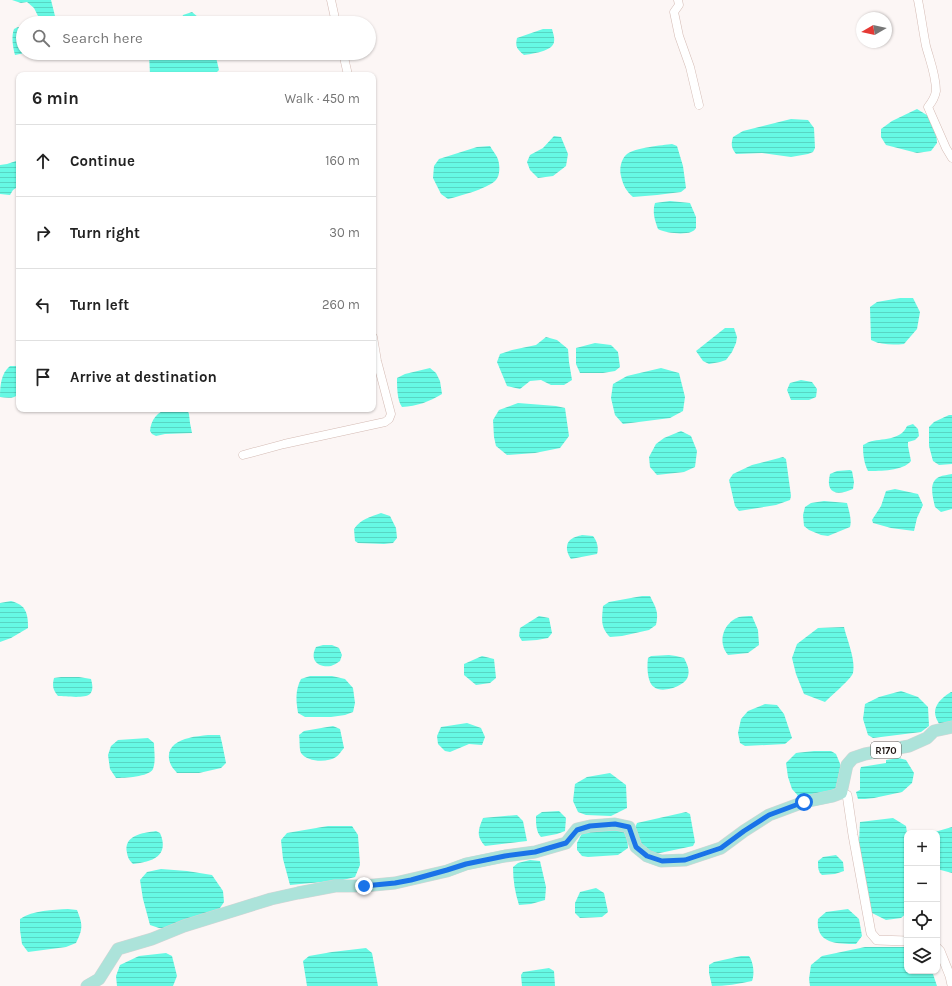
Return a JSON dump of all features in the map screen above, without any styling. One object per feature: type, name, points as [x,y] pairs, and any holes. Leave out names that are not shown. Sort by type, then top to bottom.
[{"type":"main road","name":"R170","points":[[841,793],[847,765],[853,758],[865,754],[909,746],[927,738],[934,731],[952,727]]},
{"type":"main road","points":[[87,986],[99,979],[118,949],[152,939],[191,923],[271,899],[335,886],[364,886],[395,883],[466,864],[535,852],[566,843],[577,830],[590,826],[615,824],[629,827],[636,847],[647,856],[662,861],[685,860],[721,848],[769,815],[804,802],[841,793]]},
{"type":"street","points":[[331,0],[334,16]]},
{"type":"street","points":[[678,0],[679,5],[674,12],[699,105]]},
{"type":"street","points":[[918,0],[926,46],[934,74],[936,92],[928,107],[952,158]]},
{"type":"street","points":[[345,60],[347,72]]},
{"type":"street","points":[[243,455],[284,444],[385,422],[389,419],[391,414],[376,354]]},
{"type":"street","points":[[841,793],[846,795],[848,800],[871,933],[877,940],[904,941]]},
{"type":"street","points":[[940,951],[952,985]]},
{"type":"shaded area","points":[[12,0],[51,0],[55,16],[38,16],[34,8],[27,2],[21,3]]},
{"type":"shaded area","points":[[192,12],[197,16],[183,16]]},
{"type":"shaded area","points":[[16,28],[15,55],[13,45],[14,29]]},
{"type":"shaded area","points":[[543,29],[552,29],[554,42],[550,48],[542,52],[524,55],[517,48],[517,38]]},
{"type":"shaded area","points":[[149,60],[217,60],[219,70],[217,72],[150,72]]},
{"type":"shaded area","points":[[917,109],[930,117],[936,129],[937,143],[931,151],[917,153],[886,145],[881,137],[881,129],[892,121]]},
{"type":"shaded area","points":[[791,119],[808,120],[814,128],[815,148],[813,152],[791,157],[762,153],[736,154],[733,150],[733,137],[743,131]]},
{"type":"shaded area","points":[[554,136],[561,137],[568,154],[566,166],[553,176],[538,178],[530,170],[527,162],[530,155],[543,148]]},
{"type":"shaded area","points":[[672,144],[677,146],[683,166],[686,188],[681,192],[633,197],[625,188],[620,173],[620,167],[625,156],[636,150]]},
{"type":"shaded area","points":[[490,146],[499,163],[499,173],[495,181],[466,194],[448,199],[441,194],[433,178],[434,166],[439,159],[477,147]]},
{"type":"shaded area","points":[[16,161],[16,188],[10,195],[0,194],[0,165]]},
{"type":"shaded area","points":[[670,201],[690,203],[696,217],[695,230],[688,233],[674,233],[665,232],[658,229],[654,213],[655,203]]},
{"type":"shaded area","points":[[900,298],[913,298],[920,312],[917,329],[904,344],[887,344],[871,340],[870,307],[877,302]]},
{"type":"shaded area","points":[[725,328],[734,328],[737,337],[732,352],[726,360],[720,362],[709,364],[703,361],[696,351]]},
{"type":"shaded area","points":[[546,337],[557,340],[568,349],[572,380],[564,385],[551,385],[541,380],[530,381],[520,389],[507,386],[497,362],[500,354],[536,345]]},
{"type":"shaded area","points":[[595,343],[611,345],[618,352],[620,367],[615,371],[603,373],[580,373],[576,364],[576,348]]},
{"type":"shaded area","points":[[10,366],[16,366],[16,396],[8,398],[0,397],[3,376]]},
{"type":"shaded area","points":[[430,368],[436,373],[440,381],[442,394],[423,403],[402,407],[398,397],[397,378],[405,374]]},
{"type":"shaded area","points":[[661,368],[679,373],[685,397],[683,411],[670,418],[623,424],[615,415],[611,398],[613,384],[627,376]]},
{"type":"shaded area","points":[[801,380],[812,382],[817,389],[816,397],[809,400],[791,400],[787,390],[790,383]]},
{"type":"shaded area","points":[[518,403],[565,408],[569,436],[560,448],[535,453],[507,455],[496,446],[493,420],[499,410]]},
{"type":"shaded area","points":[[161,412],[188,412],[192,433],[165,434],[156,436],[152,434],[150,431],[153,420]]},
{"type":"shaded area","points":[[952,415],[952,464],[939,465],[933,461],[929,446],[929,427],[934,422]]},
{"type":"shaded area","points":[[913,424],[918,429],[919,436],[915,440],[908,442],[911,461],[903,467],[897,469],[868,471],[864,459],[863,445],[868,442],[896,437],[904,431],[907,426]]},
{"type":"shaded area","points":[[681,431],[691,436],[697,451],[695,467],[684,472],[657,475],[650,467],[649,457],[656,444],[664,438]]},
{"type":"shaded area","points":[[783,457],[786,459],[791,496],[790,500],[776,505],[739,511],[735,506],[729,480],[733,474],[752,465]]},
{"type":"shaded area","points":[[837,471],[852,471],[854,482],[853,489],[837,493],[834,492],[829,486],[830,474]]},
{"type":"shaded area","points":[[952,474],[952,509],[941,512],[935,507],[932,486],[939,477]]},
{"type":"shaded area","points":[[895,489],[918,494],[923,505],[917,518],[914,531],[891,528],[873,523],[872,520],[881,506],[886,491]]},
{"type":"shaded area","points":[[824,501],[847,503],[851,524],[850,527],[828,536],[809,530],[804,526],[803,515],[805,507],[811,503]]},
{"type":"shaded area","points":[[381,513],[390,516],[396,528],[397,538],[393,543],[358,543],[355,541],[354,529],[366,519]]},
{"type":"shaded area","points":[[582,535],[593,536],[596,540],[598,549],[597,554],[571,559],[567,550],[568,543],[573,538]]},
{"type":"shaded area","points":[[650,596],[654,604],[657,613],[656,625],[649,630],[610,637],[603,626],[603,606],[609,602]]},
{"type":"shaded area","points":[[11,601],[20,605],[25,610],[27,614],[28,628],[11,638],[0,642],[0,603]]},
{"type":"shaded area","points":[[539,616],[549,618],[552,633],[548,638],[522,641],[519,636],[520,628]]},
{"type":"shaded area","points":[[752,616],[758,630],[759,645],[748,653],[728,655],[722,639],[726,628],[733,620],[739,617]]},
{"type":"shaded area","points":[[844,627],[851,650],[854,668],[853,673],[825,702],[804,694],[796,674],[792,658],[797,644],[818,628]]},
{"type":"shaded area","points":[[332,645],[339,648],[342,655],[340,661],[332,666],[322,666],[316,662],[314,659],[314,652],[316,647]]},
{"type":"shaded area","points":[[669,655],[684,658],[689,674],[686,680],[678,686],[662,690],[658,689],[652,685],[649,678],[648,658],[651,656]]},
{"type":"shaded area","points":[[482,656],[494,659],[496,678],[490,683],[476,685],[464,675],[464,664]]},
{"type":"shaded area","points":[[310,676],[332,676],[345,679],[353,688],[355,703],[353,712],[331,717],[305,717],[298,713],[296,696],[299,683],[301,679]]},
{"type":"shaded area","points":[[54,678],[91,679],[92,691],[87,696],[58,696],[53,688],[53,681]]},
{"type":"shaded area","points":[[901,691],[918,697],[928,707],[929,726],[921,732],[873,738],[868,735],[863,719],[865,704],[879,697]]},
{"type":"shaded area","points":[[951,692],[952,724],[940,725],[935,715],[936,706],[942,698]]},
{"type":"shaded area","points":[[765,704],[777,705],[784,714],[792,738],[785,744],[745,746],[740,743],[738,733],[741,719],[748,711]]},
{"type":"shaded area","points":[[467,723],[481,728],[485,737],[482,745],[469,744],[450,752],[445,751],[438,744],[437,736],[441,727]]},
{"type":"shaded area","points":[[333,726],[340,729],[344,748],[337,756],[328,760],[317,761],[304,756],[301,753],[299,735],[304,731]]},
{"type":"shaded area","points":[[208,735],[220,735],[226,763],[221,768],[199,773],[177,773],[171,766],[169,760],[172,747],[184,739]]},
{"type":"shaded area","points":[[148,738],[154,743],[155,759],[151,772],[142,775],[116,778],[110,769],[108,755],[111,746],[118,740]]},
{"type":"shaded area","points":[[831,751],[836,754],[841,766],[841,780],[835,791],[801,799],[792,789],[786,763],[796,753]]},
{"type":"shaded area","points":[[899,758],[906,760],[914,773],[912,783],[902,792],[874,798],[858,799],[856,792],[860,790],[861,767],[886,763],[886,760]]},
{"type":"shaded area","points":[[610,773],[626,785],[627,808],[611,816],[586,815],[578,812],[573,801],[575,784],[587,777]]},
{"type":"shaded area","points":[[559,811],[566,818],[565,831],[541,837],[537,830],[536,816],[542,812]]},
{"type":"shaded area","points":[[686,812],[690,814],[695,842],[693,846],[655,854],[643,848],[635,828],[637,823]]},
{"type":"shaded area","points":[[517,815],[523,821],[527,841],[485,846],[479,836],[483,818]]},
{"type":"shaded area","points":[[893,818],[906,826],[907,830],[904,830],[904,916],[901,918],[886,920],[872,913],[859,843],[860,822]]},
{"type":"shaded area","points":[[328,826],[352,826],[358,835],[360,865],[355,877],[343,880],[290,885],[283,859],[281,840],[287,833]]},
{"type":"shaded area","points":[[617,827],[627,834],[628,848],[618,855],[588,857],[582,856],[577,850],[577,843],[582,833]]},
{"type":"shaded area","points":[[952,827],[952,873],[940,870],[940,830]]},
{"type":"shaded area","points":[[156,831],[160,833],[162,841],[163,847],[161,852],[147,862],[133,864],[127,855],[128,842],[140,834]]},
{"type":"shaded area","points":[[836,855],[843,862],[844,871],[835,874],[822,875],[819,871],[818,861],[823,857]]},
{"type":"shaded area","points":[[530,860],[540,861],[546,887],[545,900],[531,904],[519,905],[514,886],[513,867],[518,863]]},
{"type":"shaded area","points":[[161,869],[212,875],[223,891],[224,902],[218,911],[167,929],[150,925],[140,880],[147,872]]},
{"type":"shaded area","points":[[596,888],[604,893],[608,912],[602,917],[580,918],[575,913],[575,903],[580,892]]},
{"type":"shaded area","points":[[68,909],[77,910],[80,920],[81,930],[76,943],[66,947],[28,952],[22,944],[20,919],[37,912]]},
{"type":"shaded area","points":[[848,909],[859,919],[862,936],[856,944],[835,943],[824,938],[818,927],[818,919],[826,912]]},
{"type":"shaded area","points":[[865,947],[904,947],[904,974],[933,974],[937,986],[810,986],[809,979],[811,965],[822,956]]},
{"type":"shaded area","points":[[366,948],[372,953],[378,986],[307,986],[303,961],[309,956]]},
{"type":"shaded area","points":[[166,953],[172,956],[177,976],[173,986],[117,986],[116,976],[120,965],[139,956]]},
{"type":"shaded area","points":[[741,956],[749,956],[750,958],[753,971],[752,981],[732,985],[712,986],[709,965],[714,962]]},
{"type":"shaded area","points":[[549,968],[554,971],[555,986],[522,986],[521,975],[523,972]]},
{"type":"route","points":[[364,886],[411,880],[466,864],[535,852],[566,843],[577,830],[590,826],[615,824],[629,827],[636,847],[647,856],[662,861],[685,860],[721,848],[769,815],[804,802]]}]
